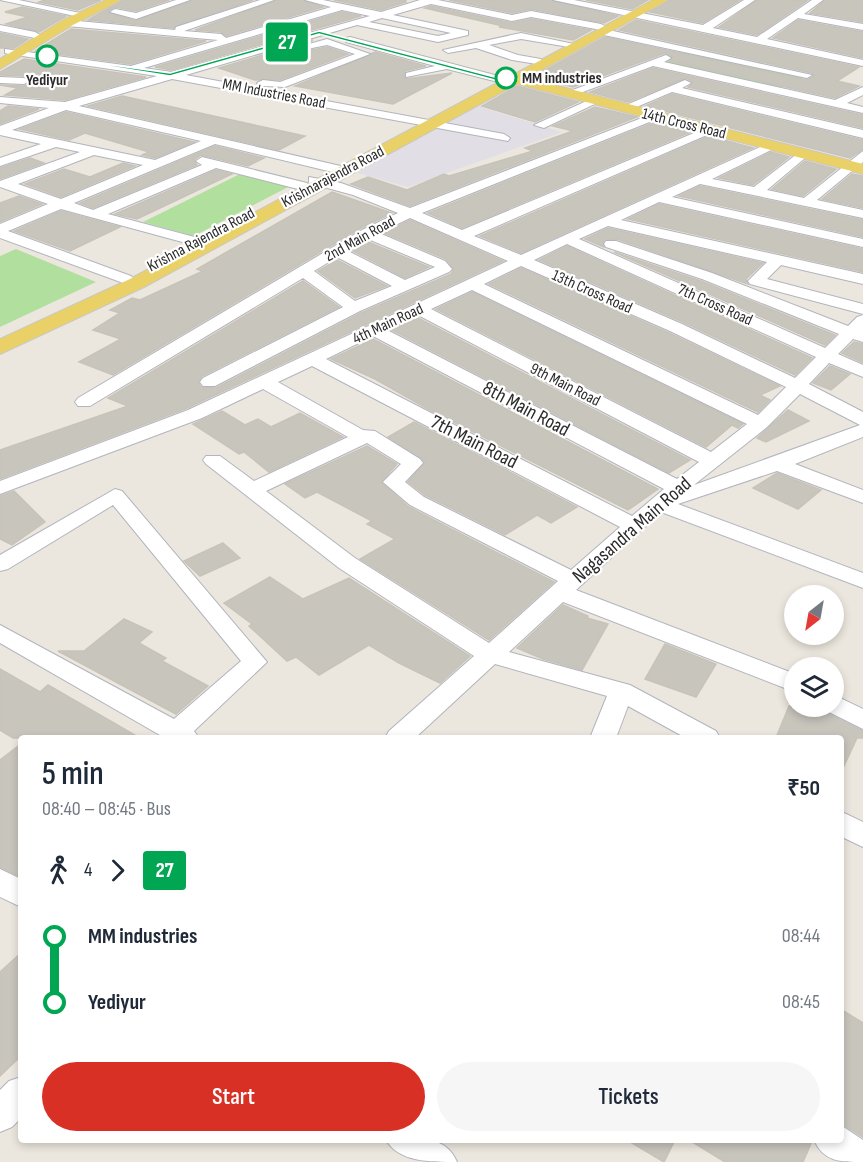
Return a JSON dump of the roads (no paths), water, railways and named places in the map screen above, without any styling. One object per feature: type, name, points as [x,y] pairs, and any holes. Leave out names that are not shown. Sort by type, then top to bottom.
[{"type":"main road","points":[[0,65],[10,53],[35,35],[114,0]]},
{"type":"main road","points":[[633,13],[652,0]]},
{"type":"main road","points":[[508,80],[569,44],[662,0]]},
{"type":"main road","points":[[10,53],[71,18]]},
{"type":"main road","name":"Krishnarajendra Road","points":[[0,347],[137,283],[324,177],[602,29]]},
{"type":"main road","name":"14th Cross Road","points":[[508,80],[855,167]]},
{"type":"main road","name":"Krishna Rajendra Road","points":[[0,336],[126,279],[324,177]]},
{"type":"street","points":[[4,0],[71,18],[233,39]]},
{"type":"street","points":[[99,5],[136,16],[185,0]]},
{"type":"street","points":[[171,32],[269,0]]},
{"type":"street","points":[[310,0],[433,26],[470,31],[438,39],[357,22]]},
{"type":"street","points":[[132,68],[361,0]]},
{"type":"street","points":[[558,0],[706,28],[863,63]]},
{"type":"street","points":[[706,28],[750,0]]},
{"type":"street","points":[[759,40],[818,0]]},
{"type":"street","points":[[0,130],[63,106],[428,1],[512,18]]},
{"type":"street","points":[[433,26],[498,4]]},
{"type":"street","points":[[404,19],[449,5]]},
{"type":"street","points":[[493,24],[531,14],[807,75]]},
{"type":"street","points":[[796,15],[861,28]]},
{"type":"street","points":[[0,28],[35,35]]},
{"type":"street","points":[[349,40],[380,28]]},
{"type":"street","points":[[319,33],[446,66]]},
{"type":"street","points":[[375,46],[409,34]]},
{"type":"street","points":[[414,57],[521,36],[569,44]]},
{"type":"street","points":[[192,79],[216,71],[318,43],[327,42],[364,54],[281,85],[216,71]]},
{"type":"street","points":[[477,44],[503,57]]},
{"type":"street","points":[[431,62],[488,49]]},
{"type":"street","points":[[568,94],[690,49]]},
{"type":"street","name":"MM Industries Road","points":[[10,53],[132,68],[504,138]]},
{"type":"street","points":[[216,71],[219,67],[260,56]]},
{"type":"street","points":[[470,63],[503,57]]},
{"type":"street","points":[[410,75],[446,66],[503,57],[537,61]]},
{"type":"street","points":[[776,90],[837,57]]},
{"type":"street","points":[[470,63],[508,80]]},
{"type":"street","points":[[653,63],[863,110]]},
{"type":"street","points":[[623,109],[705,74]]},
{"type":"street","points":[[0,80],[24,81]]},
{"type":"street","points":[[672,89],[863,134]]},
{"type":"street","points":[[837,104],[863,90]]},
{"type":"street","points":[[0,100],[63,106],[215,141],[324,177]]},
{"type":"street","points":[[540,125],[595,101]]},
{"type":"street","name":"2nd Main Road","points":[[84,402],[368,233],[409,213],[656,117]]},
{"type":"street","points":[[51,128],[94,140],[78,147]]},
{"type":"street","points":[[0,130],[160,165]]},
{"type":"street","points":[[461,236],[710,131]]},
{"type":"street","points":[[0,231],[215,141]]},
{"type":"street","points":[[0,162],[56,143]]},
{"type":"street","name":"4th Main Road","points":[[0,488],[195,414],[573,236],[771,147]]},
{"type":"street","points":[[93,151],[5,184],[93,215],[133,222],[197,242]]},
{"type":"street","points":[[757,192],[801,154]]},
{"type":"street","points":[[807,202],[855,167],[863,154]]},
{"type":"street","points":[[180,156],[214,164],[324,177]]},
{"type":"street","points":[[93,215],[214,164]]},
{"type":"street","name":"13th Cross Road","points":[[324,177],[522,261],[799,384],[863,420]]},
{"type":"street","points":[[699,180],[863,213]]},
{"type":"street","points":[[658,198],[863,243]]},
{"type":"street","points":[[607,221],[863,279]]},
{"type":"street","points":[[0,231],[126,279]]},
{"type":"street","points":[[208,382],[354,308],[439,271],[443,266],[368,233]]},
{"type":"street","points":[[573,236],[752,287],[863,309]]},
{"type":"street","name":"7th Cross Road","points":[[573,236],[863,372]]},
{"type":"street","points":[[337,251],[405,286]]},
{"type":"street","points":[[752,287],[777,260]]},
{"type":"street","points":[[303,271],[354,308]]},
{"type":"street","points":[[472,284],[760,423]]},
{"type":"street","points":[[752,287],[859,330]]},
{"type":"street","name":"9th Main Road","points":[[418,309],[712,461]]},
{"type":"street","name":"8th Main Road","points":[[374,330],[678,488]]},
{"type":"street","name":"Nagasandra Main Road","points":[[401,735],[658,504],[760,423],[827,355],[859,330]]},
{"type":"street","name":"7th Main Road","points":[[312,359],[635,526]]},
{"type":"street","points":[[265,382],[361,437]]},
{"type":"street","points":[[658,504],[777,464],[863,430]]},
{"type":"street","points":[[252,490],[368,435],[413,463],[393,482],[417,501],[567,586],[784,678]]},
{"type":"street","points":[[213,460],[347,563],[491,655],[621,691],[702,735]]},
{"type":"street","points":[[777,464],[863,496]]},
{"type":"street","points":[[0,564],[115,495],[255,662],[181,735],[0,633]]},
{"type":"street","points":[[658,504],[863,581]]},
{"type":"street","points":[[604,735],[621,691]]},
{"type":"street","points":[[844,710],[863,720]]},
{"type":"street","points":[[844,824],[863,836]]},
{"type":"street","points":[[0,881],[18,892]]},
{"type":"street","points":[[0,1115],[18,1096]]},
{"type":"street","points":[[409,1143],[439,1162]]},
{"type":"street","points":[[836,1143],[863,1161]]},
{"type":"place","name":"Yediyur","points":[[47,56]]},
{"type":"place","name":"MM industries","points":[[506,78]]}]
